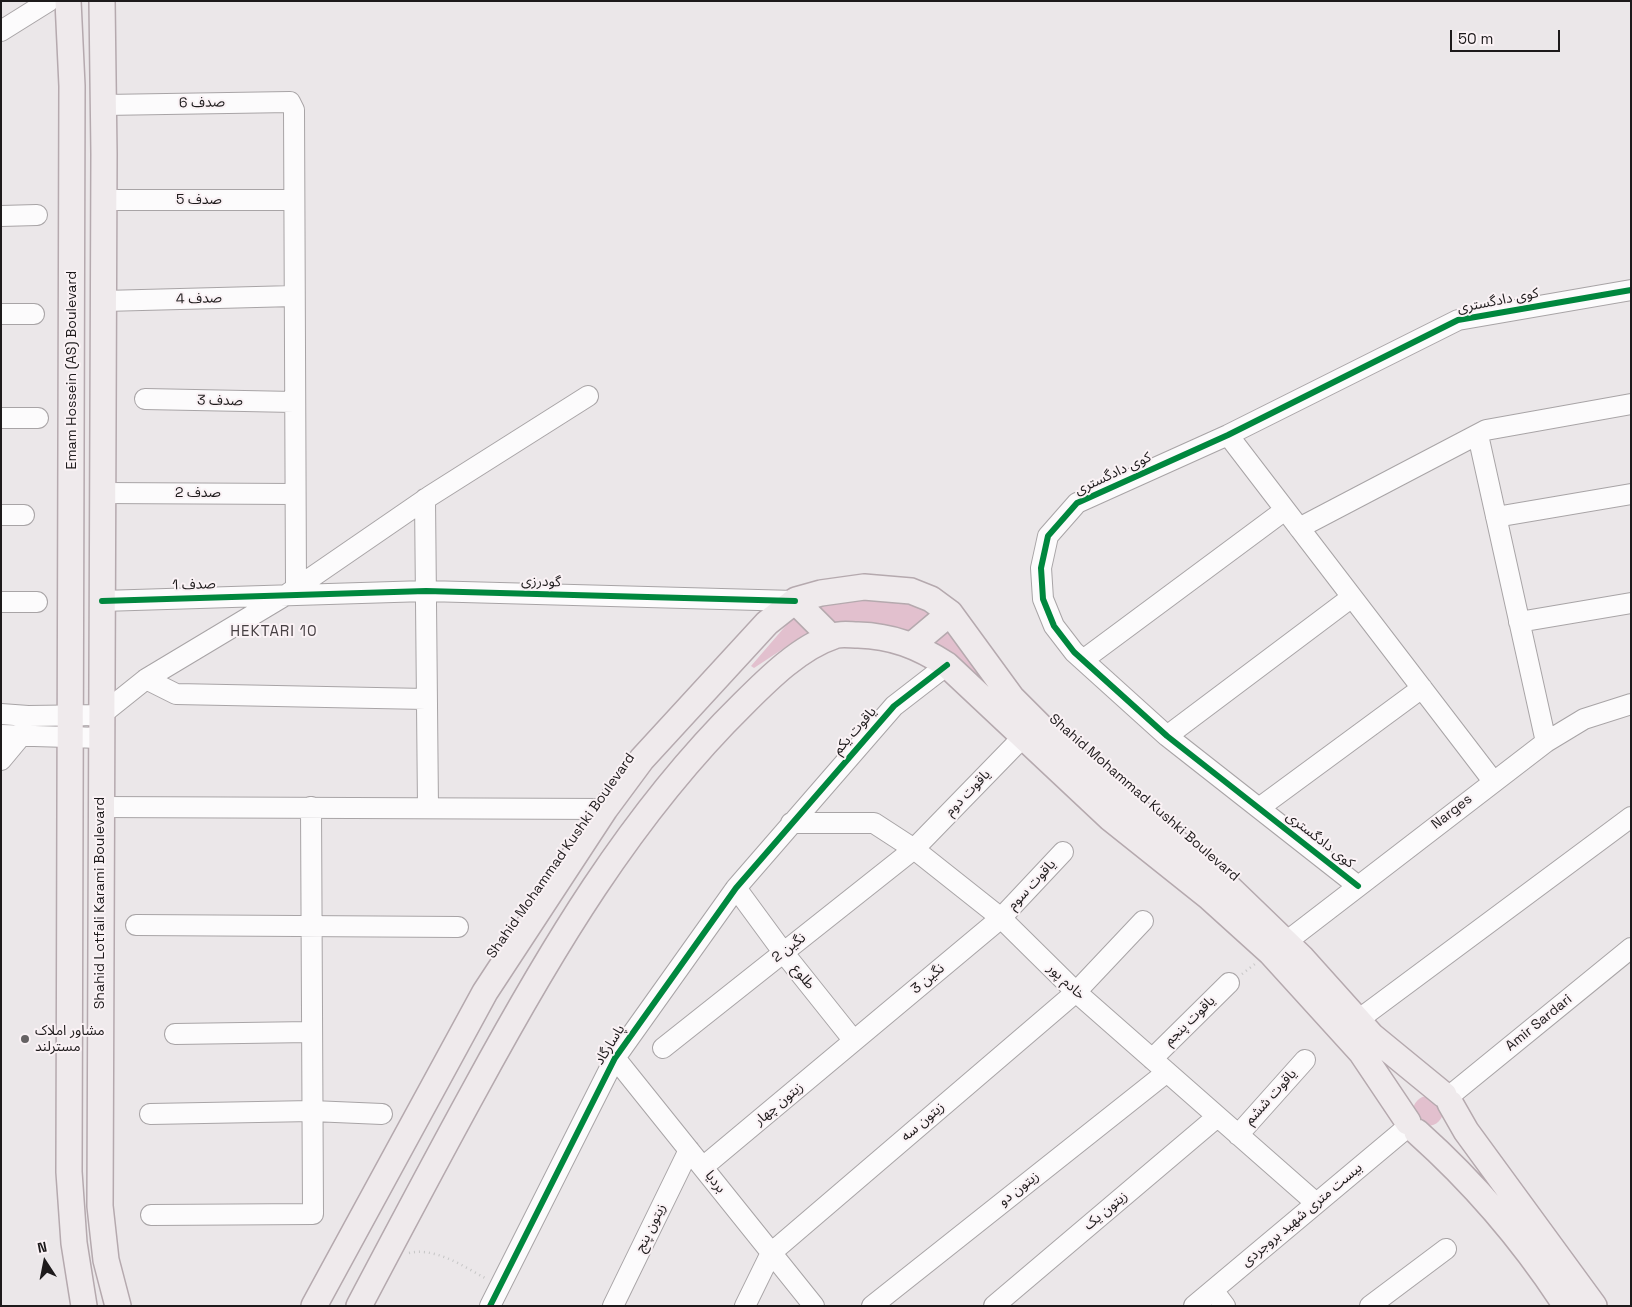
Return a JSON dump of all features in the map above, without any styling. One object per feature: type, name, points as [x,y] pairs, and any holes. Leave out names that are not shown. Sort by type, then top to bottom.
[{"type":"main road","name":"Emam Hossein (AS) Boulevard","points":[[68,1],[72,86],[71,727]]},
{"type":"main road","points":[[101,726],[104,301],[102,1]]},
{"type":"main road","name":"Shahid Mohammad Kushki Boulevard","points":[[314,1306],[485,992],[605,809],[642,759],[767,623],[795,601],[842,589],[864,587],[911,591],[931,599],[950,613],[1012,698],[1048,734],[1097,778],[1216,875],[1278,947],[1361,1052],[1412,1127],[1457,1168],[1524,1245],[1566,1306]]},
{"type":"main road","points":[[795,601],[831,637]]},
{"type":"main road","points":[[912,645],[950,613]]},
{"type":"main road","name":"Shahid Mohammad Kushki Boulevard","points":[[359,1306],[516,1013],[580,910],[647,812],[690,760],[759,688],[800,655],[837,634],[870,635],[898,639],[947,665],[1022,738],[1110,818],[1208,897],[1278,947],[1400,1061],[1447,1099],[1466,1131],[1594,1306]]},
{"type":"main road","name":"Shahid Lotfali Karami Boulevard","points":[[101,726],[100,1206],[106,1260],[118,1306]]},
{"type":"main road","points":[[71,727],[69,1172],[74,1243],[84,1306]]},
{"type":"main road","points":[[1432,1089],[1447,1099],[1451,1117],[1444,1130],[1431,1135],[1412,1127],[1406,1109],[1412,1096],[1418,1092],[1432,1089]]},
{"type":"street","points":[[1,32],[49,1]]},
{"type":"street","name":"صدف 6","points":[[104,105],[290,102],[294,110],[294,200]]},
{"type":"street","name":"صدف 5","points":[[104,200],[294,200]]},
{"type":"street","points":[[291,591],[294,494],[294,200]]},
{"type":"street","points":[[1,216],[37,215]]},
{"type":"street","name":"کوی دادگستری","points":[[1358,886],[1167,736],[1083,660],[1054,626],[1043,599],[1041,568],[1048,536],[1077,503],[1228,434],[1458,320],[1631,290]]},
{"type":"street","name":"صدف 4","points":[[104,301],[294,296]]},
{"type":"street","points":[[1,314],[34,314]]},
{"type":"street","points":[[11,736],[71,727],[101,726],[146,679],[291,591],[426,499],[588,396]]},
{"type":"street","name":"صدف 3","points":[[145,399],[294,402]]},
{"type":"street","points":[[1299,528],[1486,430],[1631,404]]},
{"type":"street","points":[[1,418],[38,418]]},
{"type":"street","points":[[1228,434],[1493,780]]},
{"type":"street","points":[[1478,434],[1546,742]]},
{"type":"street","name":"صدف 2","points":[[102,493],[294,494]]},
{"type":"street","points":[[1496,517],[1631,494]]},
{"type":"street","points":[[426,499],[428,808]]},
{"type":"street","points":[[1083,660],[1285,510]]},
{"type":"street","points":[[1,515],[24,516]]},
{"type":"street","name":"صدف 1","points":[[102,600],[291,591]]},
{"type":"street","name":"گودرزی","points":[[291,591],[426,591],[795,601]]},
{"type":"street","points":[[1167,736],[1352,597]]},
{"type":"street","points":[[1,602],[37,602]]},
{"type":"street","points":[[1519,622],[1631,603]]},
{"type":"street","name":"یاقوت یکم","points":[[791,823],[894,706],[947,665]]},
{"type":"street","points":[[146,679],[176,694],[426,699]]},
{"type":"street","points":[[1259,808],[1422,688]]},
{"type":"street","name":"Narges","points":[[1278,947],[1493,780],[1546,742],[1584,720],[1631,704]]},
{"type":"street","points":[[1,714],[28,716],[71,727]]},
{"type":"street","points":[[1,760],[11,736],[28,716]]},
{"type":"street","name":"یاقوت دوم","points":[[914,849],[1022,738]]},
{"type":"street","points":[[100,807],[605,809]]},
{"type":"street","points":[[151,1215],[313,1214],[310,1032],[312,926],[311,807]]},
{"type":"street","points":[[1358,1020],[1631,818]]},
{"type":"street","name":"خادم پور","points":[[791,823],[874,823],[914,849],[1002,918],[1076,992],[1316,1203]]},
{"type":"street","name":"پاسارگاد","points":[[490,1306],[615,1058],[736,888],[791,823]]},
{"type":"street","name":"نگین 2","points":[[663,1048],[914,849]]},
{"type":"street","name":"یاقوت سوم","points":[[1002,918],[1063,852]]},
{"type":"street","name":"طلوع","points":[[736,888],[783,952],[854,1041]]},
{"type":"street","name":"نگین 3","points":[[854,1041],[1002,918]]},
{"type":"street","name":"زیتون سه","points":[[770,1253],[1076,992],[1143,921]]},
{"type":"street","points":[[136,925],[458,928]]},
{"type":"street","name":"Amir Sardari","points":[[1447,1099],[1631,948]]},
{"type":"street","name":"یاقوت پنجم","points":[[1152,1059],[1229,983]]},
{"type":"street","points":[[175,1034],[310,1032]]},
{"type":"street","name":"زیتون چهار","points":[[703,1167],[854,1041]]},
{"type":"street","name":"بردیا","points":[[615,1058],[814,1306]]},
{"type":"street","name":"یاقوت ششم","points":[[1238,1135],[1305,1060]]},
{"type":"street","name":"زیتون دو","points":[[872,1306],[1167,1072]]},
{"type":"street","points":[[150,1114],[312,1111],[382,1114]]},
{"type":"street","name":"زیتون یک","points":[[994,1306],[1217,1117]]},
{"type":"street","name":"بیست متری شهید بروجردی","points":[[1194,1306],[1219,1298],[1316,1203],[1412,1127]]},
{"type":"street","name":"زیتون پنج","points":[[613,1306],[689,1150]]},
{"type":"street","points":[[1370,1306],[1446,1248]]},
{"type":"street","points":[[745,1306],[770,1253]]},
{"type":"path","points":[[1229,983],[1278,947]]},
{"type":"path","points":[[384,1259],[420,1250],[448,1259],[500,1285]]},
{"type":"shaded area","points":[[881,594],[940,614],[913,638],[836,627],[809,603]]},
{"type":"shaded area","points":[[795,615],[810,631],[754,668],[751,666]]},
{"type":"shaded area","points":[[947,629],[989,687],[929,644]]},
{"type":"shaded area","points":[[1428,1096],[1439,1100],[1443,1111],[1439,1122],[1428,1126],[1417,1122],[1413,1111],[1417,1100]]},
{"type":"cycle path","points":[[1358,886],[1167,736],[1074,652],[1054,626],[1043,599],[1041,568],[1048,536],[1077,503],[1228,435],[1458,320],[1631,290]]},
{"type":"cycle path","points":[[102,601],[426,591],[795,601]]},
{"type":"cycle path","points":[[490,1306],[615,1058],[736,888],[894,706],[947,665]]},
{"type":"place","name":"مشاور املاک مسترلند","points":[[25,1039]]},
{"type":"district","name":"HEKTARI 10","points":[[274,632]]}]
